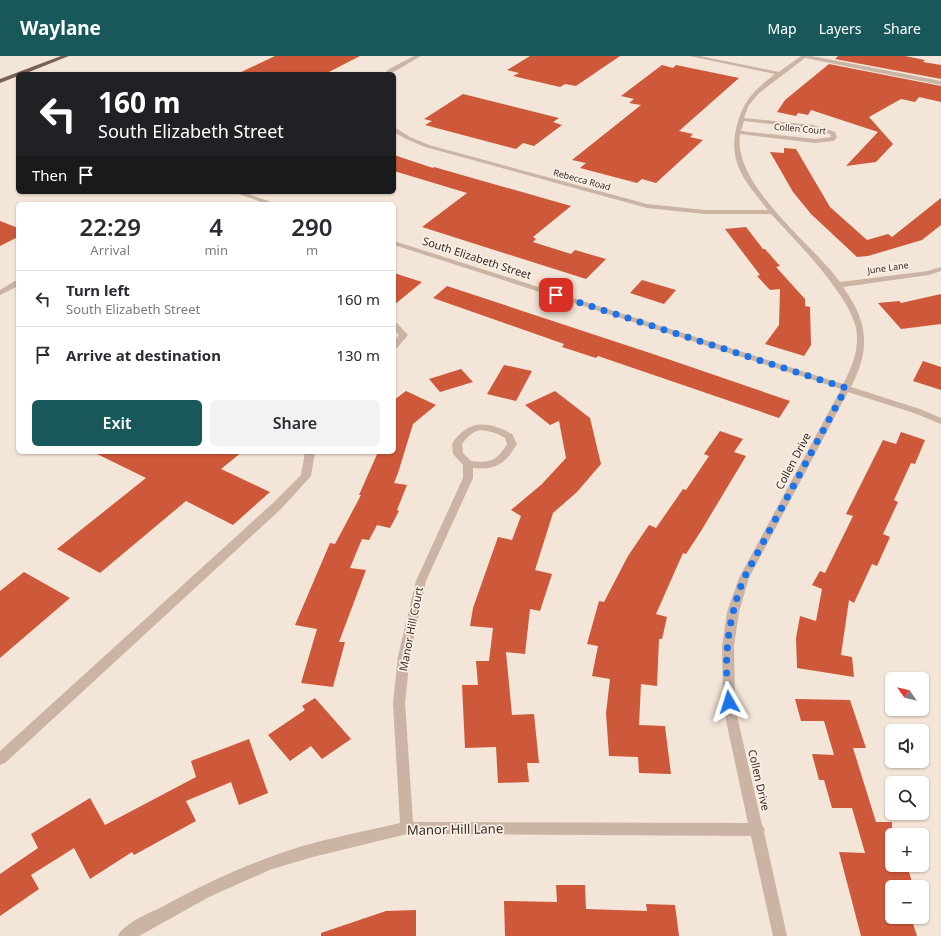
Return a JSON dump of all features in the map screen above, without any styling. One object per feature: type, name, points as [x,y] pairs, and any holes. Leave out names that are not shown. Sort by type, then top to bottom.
[{"type":"main road","points":[[24,72],[66,56]]},
{"type":"main road","points":[[0,81],[16,75]]},
{"type":"street","points":[[388,72],[418,56]]},
{"type":"street","points":[[692,56],[781,74]]},
{"type":"street","points":[[804,56],[941,83]]},
{"type":"street","name":"Collen Drive","points":[[780,936],[758,830],[731,716],[727,688],[726,658],[729,627],[735,599],[744,578],[854,373],[859,356],[861,341],[860,327],[854,313],[837,285],[812,253],[773,212],[752,184],[744,170],[736,148],[737,132],[745,108],[749,102],[804,56]]},
{"type":"street","name":"Collen Court","points":[[737,132],[815,141],[832,140],[834,137],[833,133],[820,128],[741,119]]},
{"type":"street","name":"Rebecca Road","points":[[396,130],[408,138],[427,146],[636,203],[685,211],[773,212]]},
{"type":"street","points":[[242,194],[268,202]]},
{"type":"street","name":"South Elizabeth Street","points":[[396,244],[846,388],[941,421]]},
{"type":"street","name":"June Lane","points":[[837,285],[929,273],[941,269]]},
{"type":"street","points":[[0,293],[16,284]]},
{"type":"street","points":[[396,327],[404,335],[396,344]]},
{"type":"street","points":[[486,427],[499,430],[509,436],[512,444],[507,454],[497,464],[468,464],[458,454],[457,444],[462,434],[473,428],[486,427]]},
{"type":"street","points":[[0,759],[277,506],[306,476],[310,454]]},
{"type":"street","name":"Manor Hill Court","points":[[407,828],[399,703],[404,656],[421,581],[468,478],[468,464]]},
{"type":"street","name":"Manor Hill Lane","points":[[125,936],[149,921],[204,892],[271,863],[313,850],[407,828],[758,830]]},
{"type":"building","points":[[275,56],[360,56],[329,72],[241,72]]},
{"type":"building","points":[[530,56],[620,56],[576,86],[565,84],[560,87],[513,76],[519,73],[507,70]]},
{"type":"building","points":[[838,56],[905,56],[925,60],[923,62],[941,65],[941,79],[835,59]]},
{"type":"building","points":[[829,64],[941,86],[941,102],[919,97],[915,102],[901,99],[869,117],[893,144],[876,162],[846,166],[878,132],[811,110],[808,115],[798,113],[796,116],[777,112],[785,100]]},
{"type":"building","points":[[662,65],[673,68],[676,65],[739,78],[679,131],[693,134],[690,137],[703,140],[656,183],[642,179],[637,183],[580,168],[586,163],[572,160],[641,105],[629,103],[634,99],[621,96]]},
{"type":"building","points":[[463,94],[559,118],[553,122],[562,125],[534,146],[523,143],[516,149],[425,125],[432,121],[424,119]]},
{"type":"building","points":[[784,148],[796,149],[830,207],[867,240],[888,234],[892,237],[941,198],[941,225],[922,240],[868,256],[857,257],[811,214],[793,192],[770,152],[784,153]]},
{"type":"building","points":[[396,156],[433,168],[434,167],[571,206],[533,237],[536,239],[533,242],[571,254],[575,250],[606,259],[586,279],[422,227],[467,193],[396,172]]},
{"type":"building","points":[[0,221],[16,227],[16,238],[0,246]]},
{"type":"building","points":[[746,227],[763,249],[765,249],[780,266],[776,267],[805,299],[805,306],[810,307],[811,345],[804,356],[765,344],[779,325],[780,289],[770,290],[757,276],[760,275],[725,229]]},
{"type":"building","points":[[396,274],[422,282],[396,303]]},
{"type":"building","points":[[642,280],[676,290],[664,304],[630,293]]},
{"type":"building","points":[[447,286],[790,401],[779,418],[598,356],[596,358],[562,347],[564,344],[433,298]]},
{"type":"building","points":[[941,294],[941,324],[901,329],[878,303],[899,301],[901,303]]},
{"type":"building","points":[[923,361],[941,367],[941,390],[913,381]]},
{"type":"building","points":[[504,365],[532,371],[516,401],[487,394]]},
{"type":"building","points":[[461,369],[473,382],[440,392],[429,379]]},
{"type":"building","points":[[406,391],[436,405],[413,424],[394,483],[407,485],[397,510],[399,511],[390,528],[377,525],[369,540],[362,539],[350,568],[366,570],[339,642],[345,642],[333,687],[301,683],[317,629],[295,625],[330,543],[335,544],[361,495],[359,495],[377,454],[396,454],[396,398]]},
{"type":"building","points":[[555,391],[590,418],[601,464],[577,492],[553,513],[535,570],[552,574],[540,611],[530,609],[525,654],[506,652],[512,715],[534,714],[539,763],[527,763],[529,782],[498,783],[496,747],[465,748],[462,685],[478,685],[476,661],[489,661],[493,628],[470,626],[473,608],[498,537],[512,540],[521,516],[511,510],[542,484],[566,458],[559,421],[550,425],[525,405]]},
{"type":"building","points":[[720,431],[743,439],[734,452],[746,456],[701,531],[686,554],[683,553],[656,614],[667,617],[662,639],[659,639],[657,686],[641,684],[639,725],[665,726],[671,774],[639,773],[638,757],[609,756],[606,713],[610,679],[592,676],[598,646],[587,644],[599,601],[604,602],[628,556],[649,525],[656,528],[683,489],[686,490],[709,456],[704,454]]},
{"type":"building","points":[[901,432],[925,440],[915,464],[911,463],[894,500],[898,502],[883,534],[890,537],[877,566],[872,564],[854,603],[849,600],[841,655],[852,657],[854,677],[797,668],[796,638],[800,616],[816,621],[822,589],[812,585],[820,571],[825,573],[853,516],[846,514],[883,440],[896,444]]},
{"type":"building","points":[[97,454],[240,454],[221,469],[270,492],[233,525],[186,501],[100,573],[57,549],[146,478]]},
{"type":"building","points":[[24,572],[70,598],[0,658],[0,591]]},
{"type":"building","points":[[315,698],[351,739],[322,759],[311,746],[290,761],[268,735],[305,710],[302,706]]},
{"type":"building","points":[[795,699],[850,700],[866,748],[853,748],[876,822],[892,822],[892,828],[885,828],[885,872],[909,872],[911,880],[885,880],[885,924],[913,924],[917,936],[861,936],[839,852],[865,853],[852,808],[832,808],[824,780],[819,780],[812,754],[834,755],[824,721],[801,721]]},
{"type":"building","points":[[249,739],[268,793],[239,805],[231,782],[186,801],[196,821],[134,855],[132,852],[90,879],[74,848],[31,875],[39,889],[0,916],[0,874],[38,848],[31,834],[90,798],[105,825],[196,777],[191,761]]},
{"type":"building","points":[[556,885],[585,885],[586,909],[647,911],[646,904],[675,905],[679,936],[505,936],[504,901],[557,902]]},
{"type":"building","points":[[416,910],[416,936],[321,936],[321,933],[386,911]]},
{"type":"route","points":[[556,295],[846,388],[744,578],[735,599],[729,627],[726,658],[729,702]]}]
